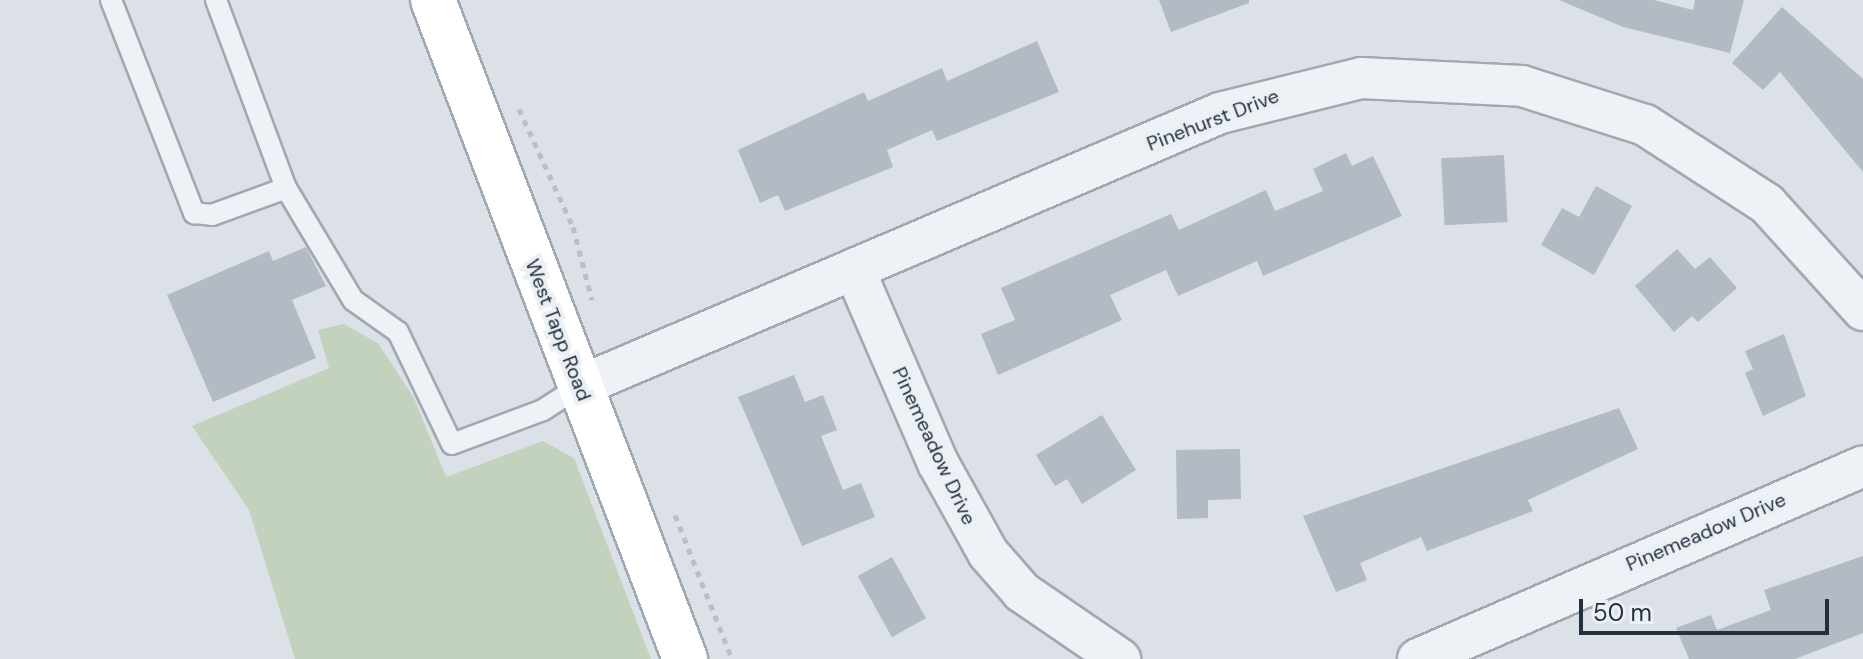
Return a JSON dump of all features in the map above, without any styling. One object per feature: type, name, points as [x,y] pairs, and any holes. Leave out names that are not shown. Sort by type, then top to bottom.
[{"type":"main road","name":"West Tapp Road","points":[[433,0],[685,659]]},
{"type":"street","name":"Pinehurst Drive","points":[[580,386],[1270,96],[1361,78],[1475,79],[1592,105],[1690,150],[1802,236],[1863,310]]},
{"type":"street","name":"Pinemeadow Drive","points":[[854,269],[938,463],[988,553],[1022,592],[1120,659]]},
{"type":"street","name":"Pinemeadow Drive","points":[[1418,659],[1863,466]]},
{"type":"lane","points":[[111,0],[194,213],[212,215],[286,188]]},
{"type":"lane","points":[[216,0],[286,188],[353,300],[398,332],[452,444],[543,410],[580,386]]},
{"type":"path","points":[[516,102],[573,227],[595,311]]},
{"type":"path","points":[[669,500],[732,659]]},
{"type":"green space","points":[[344,324],[378,343],[414,398],[446,477],[543,441],[574,458],[651,659],[295,659],[249,510],[192,426],[329,368],[318,330]]},
{"type":"building","points":[[1159,0],[1249,0],[1249,3],[1171,32]]},
{"type":"building","points":[[1559,0],[1654,0],[1693,10],[1695,0],[1744,0],[1730,53],[1623,27]]},
{"type":"building","points":[[1782,7],[1863,79],[1863,172],[1780,72],[1763,90],[1732,63]]},
{"type":"building","points":[[1037,41],[1059,92],[937,141],[932,130],[887,150],[893,167],[785,211],[778,195],[760,203],[738,150],[864,92],[868,101],[942,68],[947,81]]},
{"type":"building","points":[[1346,153],[1352,166],[1373,156],[1402,216],[1263,276],[1257,261],[1178,296],[1166,270],[1110,295],[1122,320],[998,375],[981,334],[1015,320],[1001,288],[1171,214],[1179,230],[1266,190],[1275,211],[1323,191],[1313,169]]},
{"type":"building","points":[[1504,155],[1508,222],[1445,225],[1441,158]]},
{"type":"building","points":[[1596,186],[1632,206],[1594,275],[1541,245],[1562,208],[1579,217]]},
{"type":"building","points":[[306,247],[326,286],[292,300],[316,358],[213,402],[167,295],[269,251],[273,261]]},
{"type":"building","points":[[1677,249],[1695,269],[1710,257],[1737,288],[1698,322],[1692,316],[1674,332],[1635,286]]},
{"type":"building","points":[[1784,334],[1806,396],[1763,416],[1745,373],[1753,369],[1745,351]]},
{"type":"building","points":[[794,375],[805,402],[823,395],[837,430],[821,436],[843,490],[861,483],[875,517],[802,546],[738,397]]},
{"type":"building","points":[[1619,408],[1638,449],[1528,500],[1533,511],[1427,551],[1421,537],[1360,563],[1367,580],[1336,592],[1303,516]]},
{"type":"building","points":[[1102,415],[1136,470],[1082,504],[1067,479],[1055,486],[1036,455]]},
{"type":"building","points":[[1240,449],[1241,499],[1208,500],[1208,518],[1177,519],[1176,450]]},
{"type":"building","points":[[1863,556],[1863,633],[1795,659],[1689,659],[1676,628],[1711,615],[1717,630],[1771,610],[1764,590]]},
{"type":"building","points":[[892,557],[926,618],[892,637],[858,576]]}]
